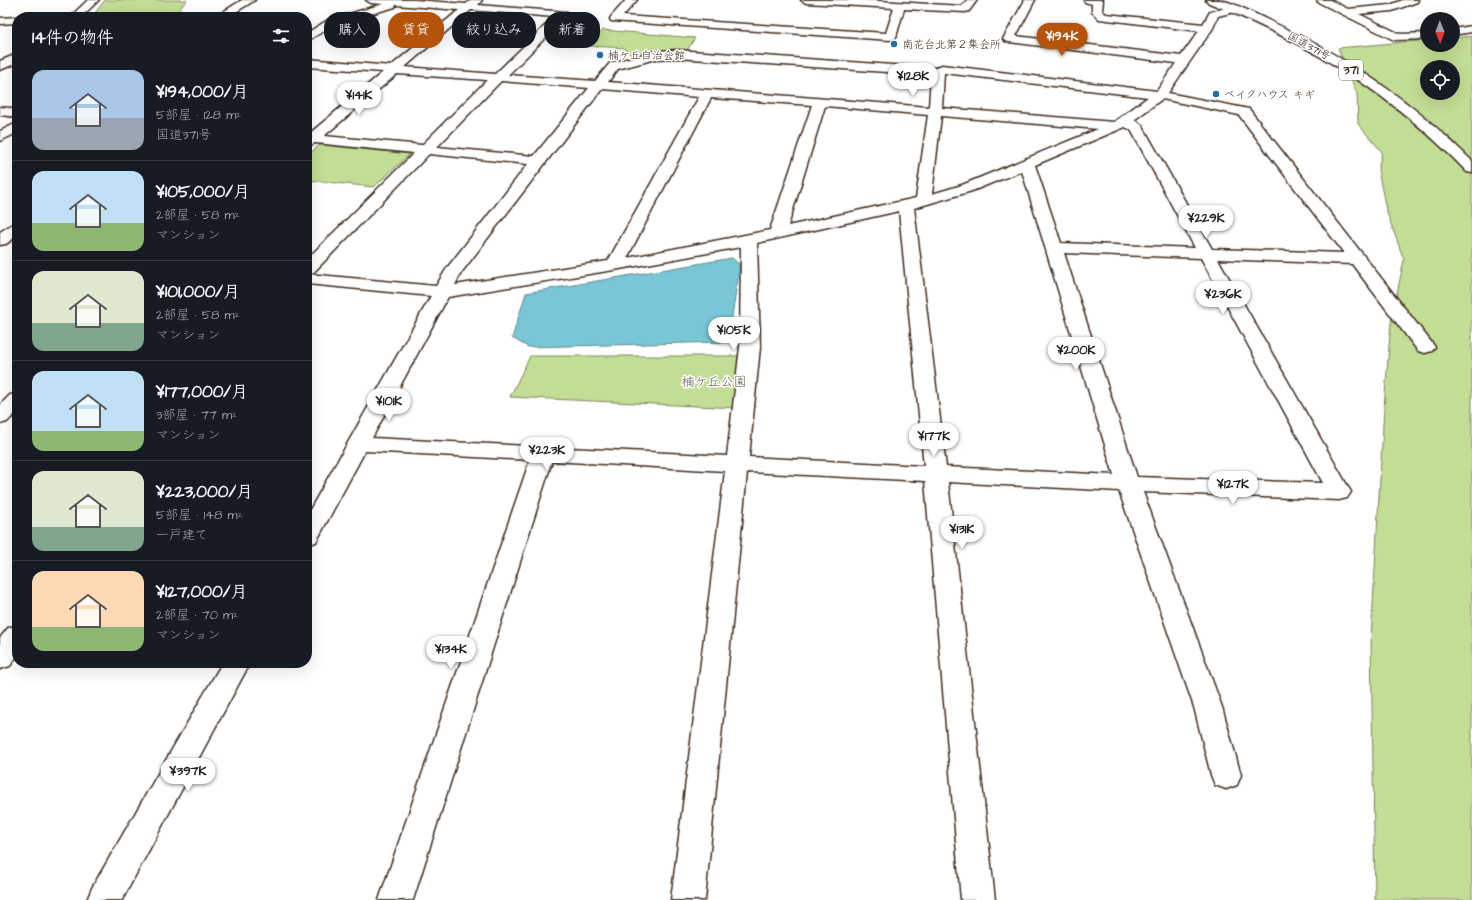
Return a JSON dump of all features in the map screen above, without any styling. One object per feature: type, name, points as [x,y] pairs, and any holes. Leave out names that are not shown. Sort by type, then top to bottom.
[{"type":"main road","points":[[81,12],[94,0]]},
{"type":"main road","points":[[229,12],[250,0]]},
{"type":"main road","points":[[312,264],[425,149],[563,14],[473,3],[371,0]]},
{"type":"main road","points":[[632,0],[615,19],[890,37],[900,6]]},
{"type":"main road","points":[[806,0],[965,9],[972,0]]},
{"type":"main road","points":[[1030,0],[1009,38],[1183,60]]},
{"type":"main road","points":[[1089,0],[1098,1],[1097,12],[1103,17],[1207,28]]},
{"type":"main road","name":"国道371号","points":[[1211,0],[1294,37],[1359,75],[1420,117],[1472,168]]},
{"type":"main road","points":[[1322,0],[1398,38],[1420,36]]},
{"type":"main road","points":[[1347,12],[1392,8],[1414,0]]},
{"type":"main road","points":[[312,35],[332,22],[400,2]]},
{"type":"main road","points":[[312,138],[421,49],[473,3]]},
{"type":"main road","points":[[312,279],[443,292],[614,265],[749,240],[915,202],[967,188],[1121,124],[1160,95],[1183,60],[1207,28],[1214,14],[1234,9]]},
{"type":"main road","points":[[1089,49],[1103,17]]},
{"type":"main road","points":[[0,21],[12,20]]},
{"type":"main road","points":[[1460,31],[1472,29]]},
{"type":"main road","points":[[312,527],[453,272],[538,161],[614,66],[656,55],[677,54],[937,72],[942,69],[1160,95],[1244,112],[1356,260],[1425,347]]},
{"type":"main road","points":[[312,63],[707,93],[935,112],[1121,124],[1136,127],[1205,254],[1339,492],[1128,484],[358,444]]},
{"type":"main road","points":[[937,72],[935,112],[915,202],[936,474],[978,900]]},
{"type":"main road","points":[[614,265],[707,93]]},
{"type":"main road","points":[[777,234],[820,102]]},
{"type":"main road","points":[[0,111],[12,112]]},
{"type":"main road","points":[[0,137],[12,130]]},
{"type":"main road","points":[[312,140],[425,149],[538,161]]},
{"type":"main road","points":[[1027,162],[1128,484],[1208,707],[1226,775]]},
{"type":"main road","points":[[0,240],[12,232]]},
{"type":"main road","points":[[688,900],[750,347],[749,240]]},
{"type":"main road","points":[[0,244],[12,245]]},
{"type":"main road","points":[[1055,248],[1356,260]]},
{"type":"main road","points":[[0,398],[12,399]]},
{"type":"main road","points":[[0,417],[12,404]]},
{"type":"main road","points":[[396,900],[544,453]]},
{"type":"main road","points":[[0,658],[12,642]]},
{"type":"main road","points":[[104,900],[233,668]]},
{"type":"green space","points":[[105,0],[187,0],[177,12],[96,12]]},
{"type":"green space","points":[[603,30],[695,38],[686,52],[635,59],[624,48],[600,47],[600,33]]},
{"type":"green space","points":[[1472,36],[1472,900],[1375,900],[1371,639],[1384,407],[1391,322],[1404,260],[1386,210],[1378,170],[1382,152],[1358,124],[1357,94],[1338,48],[1420,41],[1420,52],[1460,52],[1460,37]]},
{"type":"green space","points":[[320,145],[410,154],[374,187],[312,181],[312,151]]},
{"type":"green space","name":"楠ケ丘公園","points":[[530,356],[744,356],[737,408],[510,397]]},
{"type":"water","points":[[732,258],[740,265],[728,342],[528,347],[512,338],[526,293]]},
{"type":"place","name":"南花台北第２集会所","points":[[894,44]]},
{"type":"place","name":"楠ケ丘自治会館","points":[[600,55]]},
{"type":"place","name":"ベイクハウス キギ","points":[[1216,94]]}]
